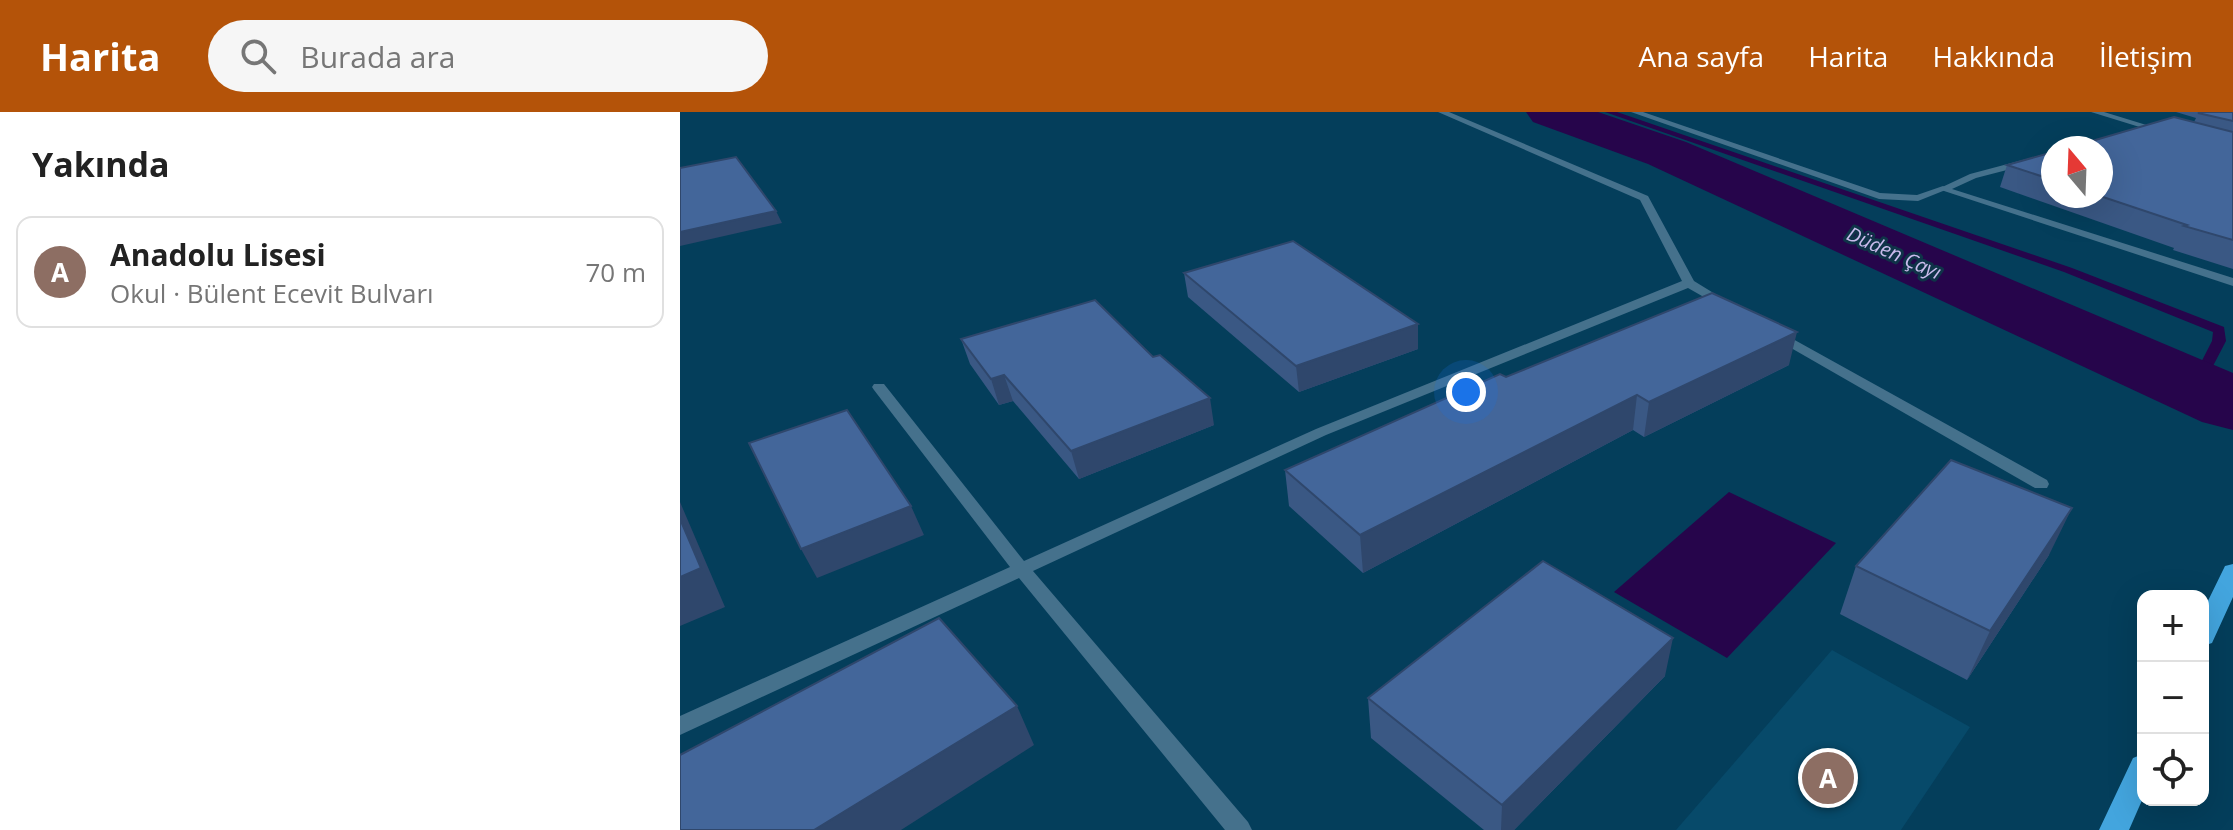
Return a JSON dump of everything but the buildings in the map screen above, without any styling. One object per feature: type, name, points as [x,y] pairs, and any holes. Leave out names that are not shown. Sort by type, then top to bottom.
[{"type":"main road","points":[[2209,624],[2233,572]]},
{"type":"main road","points":[[2114,830],[2137,779]]},
{"type":"street","points":[[1442,112],[1644,198],[1689,283],[2041,484]]},
{"type":"street","points":[[1635,112],[1879,196],[1918,198],[1973,176],[2041,158]]},
{"type":"street","points":[[2095,112],[2166,132]]},
{"type":"street","points":[[2140,135],[2180,130]]},
{"type":"street","points":[[1943,189],[2233,282]]},
{"type":"street","points":[[680,726],[1321,432],[1689,283]]},
{"type":"street","points":[[879,387],[1021,569],[1240,830]]},
{"type":"shaded area","points":[[1729,492],[1836,543],[1727,658],[1614,592]]},
{"type":"shaded area","points":[[1832,650],[1970,727],[1901,830],[1676,830]]},
{"type":"waterway","name":"Düden Çayı","points":[[1550,112],[1667,153],[2233,404]]},
{"type":"waterway","points":[[1609,112],[2068,270],[2219,330],[2219,341],[2195,388]]},
{"type":"place","name":"Anadolu Lisesi","points":[[1828,778]]}]
